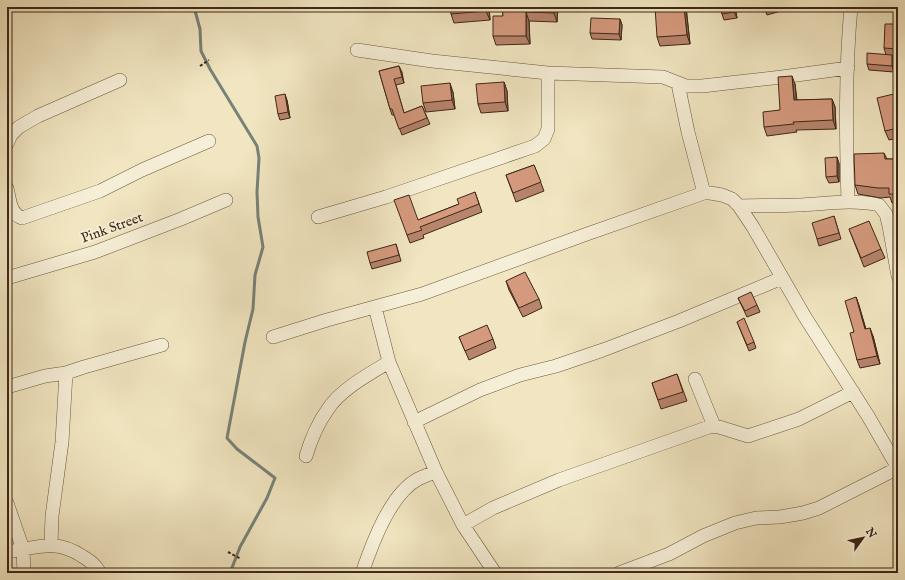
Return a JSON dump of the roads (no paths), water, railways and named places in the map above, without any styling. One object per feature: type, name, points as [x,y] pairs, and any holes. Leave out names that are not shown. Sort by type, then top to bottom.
[{"type":"street","points":[[848,202],[846,128],[851,7]]},
{"type":"street","points":[[357,50],[432,61],[548,73],[654,76],[671,79],[678,84],[686,86],[702,86],[848,68]]},
{"type":"street","points":[[318,217],[386,197],[535,146],[544,139],[548,129],[548,73]]},
{"type":"street","points":[[7,144],[11,135],[20,127],[38,116],[120,80]]},
{"type":"street","points":[[678,84],[688,132],[704,193]]},
{"type":"street","points":[[7,188],[13,212],[16,216],[22,218],[100,191],[142,170],[208,141]]},
{"type":"street","points":[[273,337],[327,320],[422,294],[704,193],[710,192],[722,195],[732,200],[739,206],[753,227],[805,317],[853,392],[898,468],[819,508],[803,513],[780,517],[756,518],[735,523],[703,536],[669,554],[619,573]]},
{"type":"street","name":"Pink Street","points":[[7,278],[95,252],[226,200]]},
{"type":"street","points":[[739,206],[848,202],[879,205],[883,208],[886,214],[898,276]]},
{"type":"street","points":[[414,422],[480,390],[520,375],[556,366],[603,350],[679,321],[782,278]]},
{"type":"street","points":[[375,307],[389,362],[436,472],[463,525],[494,573]]},
{"type":"street","points":[[7,387],[45,376],[66,373],[162,345]]},
{"type":"street","points":[[306,456],[313,434],[328,407],[346,390],[389,362]]},
{"type":"street","points":[[50,545],[52,516],[62,442],[66,373]]},
{"type":"street","points":[[695,379],[714,426]]},
{"type":"street","points":[[463,525],[494,508],[559,480],[714,426],[748,436],[799,419],[853,392]]},
{"type":"street","points":[[362,573],[374,541],[388,513],[404,490],[418,479],[436,472]]},
{"type":"street","points":[[7,504],[23,549],[24,573]]},
{"type":"street","points":[[7,552],[38,546],[63,546],[90,561],[97,567],[100,573]]},
{"type":"waterway","points":[[194,7],[200,29],[201,51],[210,69],[257,146],[259,158],[257,192],[258,217],[263,247],[255,275],[253,309],[245,342],[227,438],[237,449],[275,478],[267,498],[240,547],[230,573]]}]
